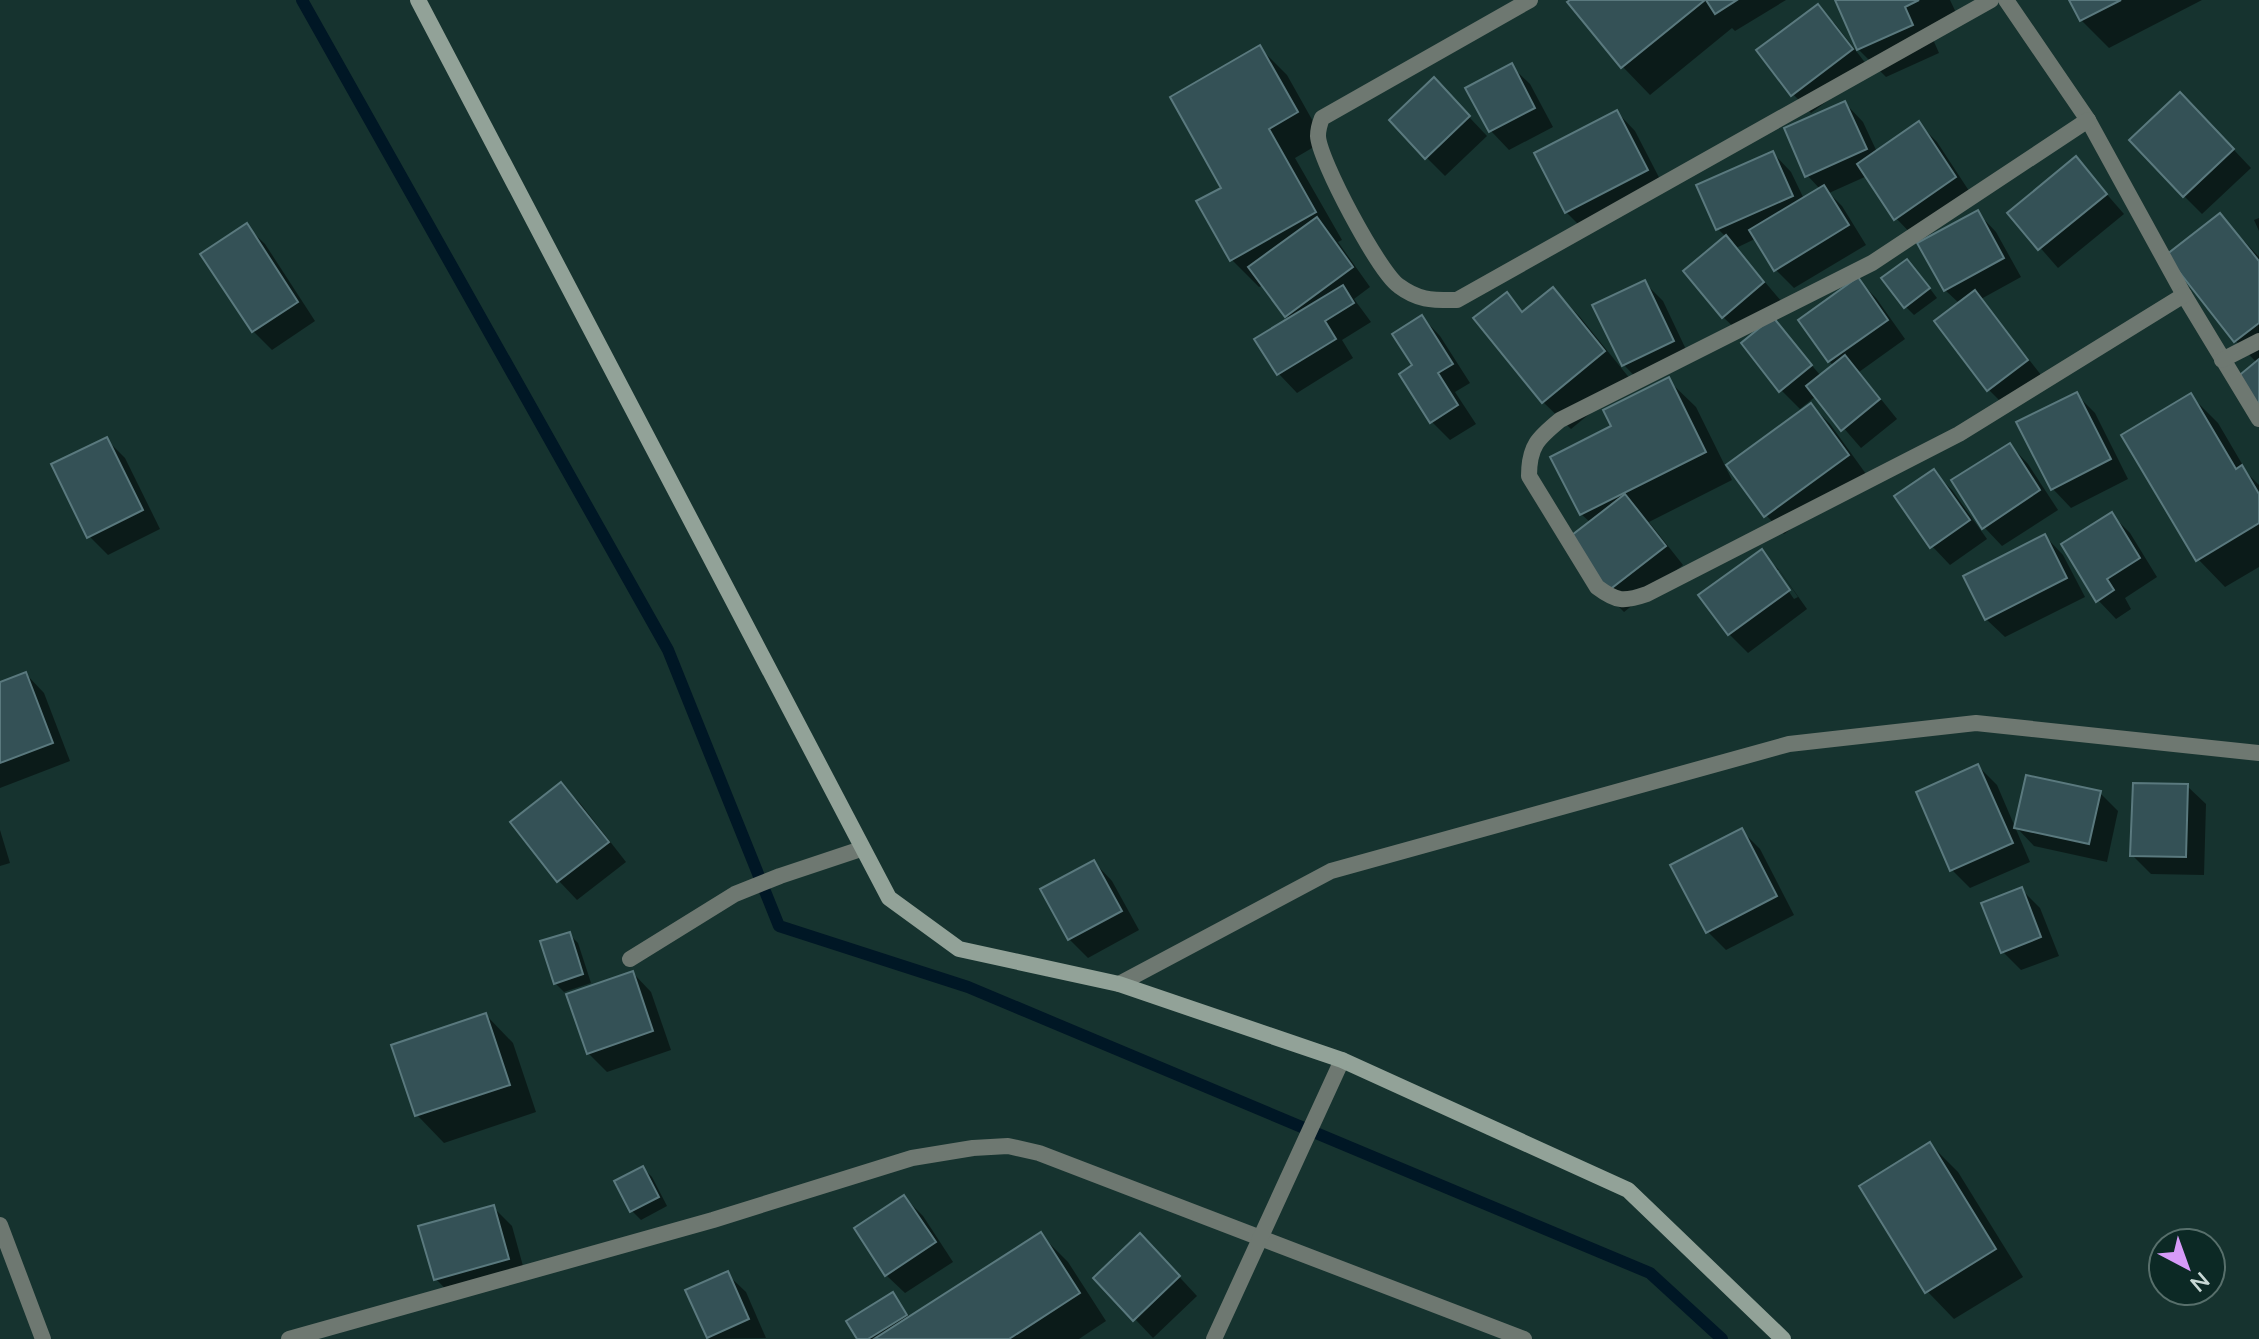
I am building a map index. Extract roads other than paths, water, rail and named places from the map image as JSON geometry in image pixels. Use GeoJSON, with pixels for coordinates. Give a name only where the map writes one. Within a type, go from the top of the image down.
{"type":"FeatureCollection","features":[{"type":"Feature","properties":{"kind":"street"},"geometry":{"type":"LineString","coordinates":[[418,0],[889,898],[959,949],[1119,984],[1342,1060],[1628,1190],[1783,1339]]}},
{"type":"Feature","properties":{"kind":"street"},"geometry":{"type":"LineString","coordinates":[[1530,0],[1322,118],[1318,135],[1322,153],[1366,242],[1396,285],[1420,299],[1457,300],[1991,0]]}},
{"type":"Feature","properties":{"kind":"street"},"geometry":{"type":"LineString","coordinates":[[2006,0],[2088,120],[2184,295],[2259,419]]}},
{"type":"Feature","properties":{"kind":"street"},"geometry":{"type":"LineString","coordinates":[[2088,120],[1872,263],[1560,420],[1539,437],[1529,458],[1529,476],[1597,587],[1610,597],[1626,601],[1647,594],[1959,434],[2184,295]]}},
{"type":"Feature","properties":{"kind":"street"},"geometry":{"type":"LineString","coordinates":[[2222,360],[2259,341]]}},
{"type":"Feature","properties":{"kind":"street"},"geometry":{"type":"LineString","coordinates":[[1119,984],[1331,871],[1789,744],[1976,723],[2259,753]]}},
{"type":"Feature","properties":{"kind":"street"},"geometry":{"type":"LineString","coordinates":[[630,959],[735,894],[861,849]]}},
{"type":"Feature","properties":{"kind":"street"},"geometry":{"type":"LineString","coordinates":[[1214,1339],[1342,1060]]}},
{"type":"Feature","properties":{"kind":"street"},"geometry":{"type":"LineString","coordinates":[[289,1339],[713,1220],[912,1158],[1008,1146],[1039,1153],[1524,1339]]}},
{"type":"Feature","properties":{"kind":"street"},"geometry":{"type":"LineString","coordinates":[[0,1225],[43,1339]]}},
{"type":"Feature","properties":{"kind":"waterway"},"geometry":{"type":"LineString","coordinates":[[302,0],[668,650],[779,926],[968,987],[1650,1273],[1722,1339]]}}]}
